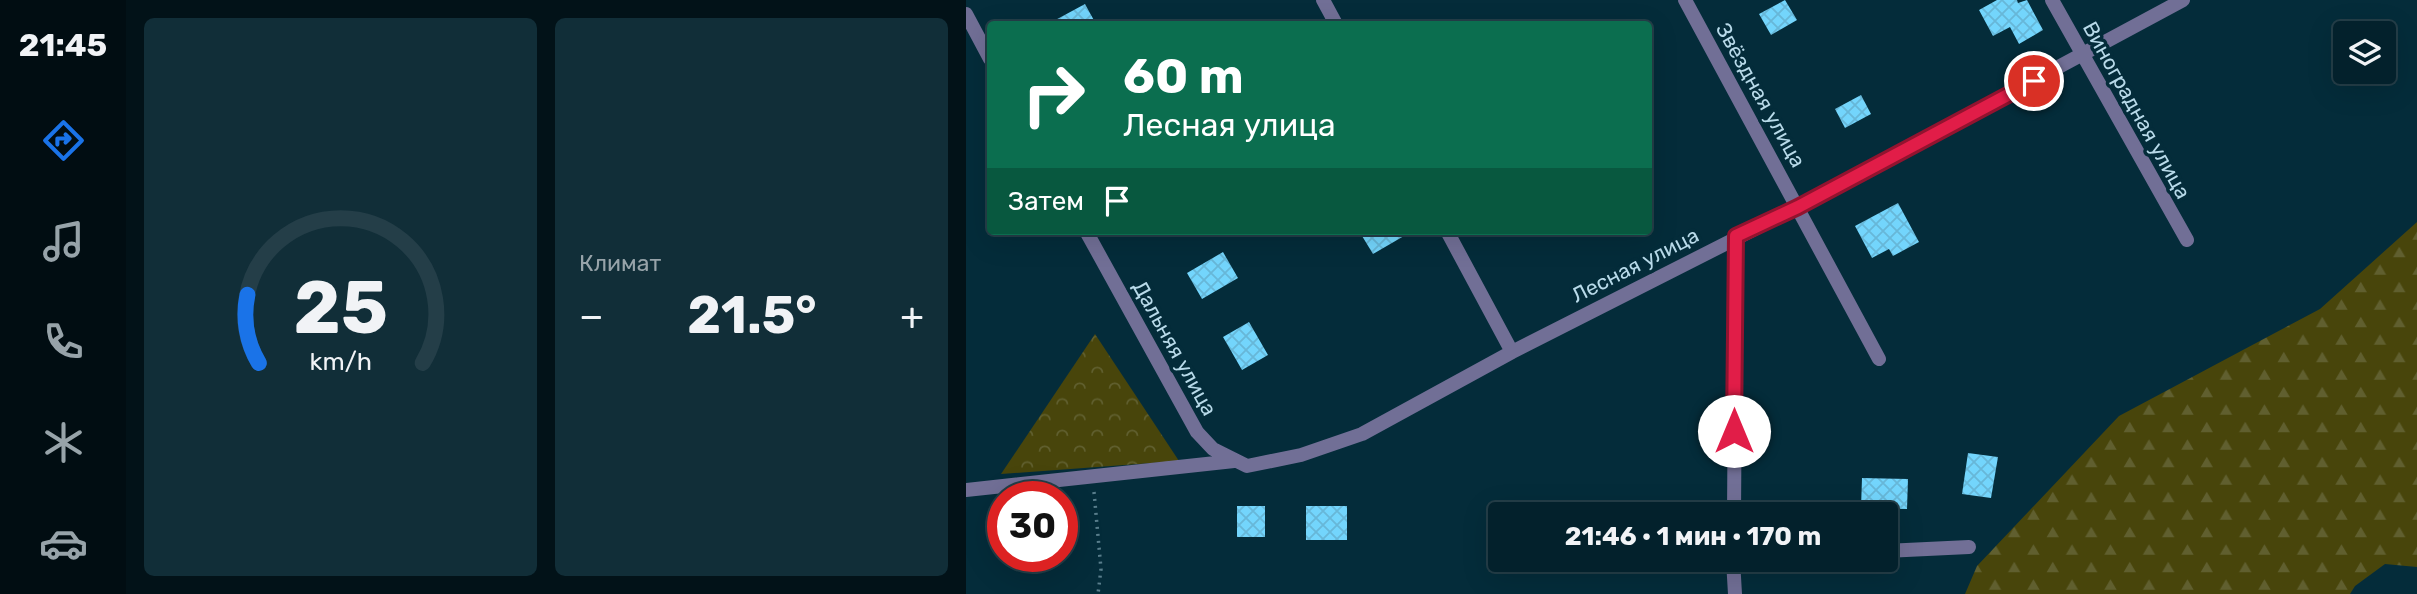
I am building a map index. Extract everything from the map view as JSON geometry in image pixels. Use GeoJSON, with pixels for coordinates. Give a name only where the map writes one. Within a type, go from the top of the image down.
{"type":"FeatureCollection","features":[{"type":"Feature","properties":{"kind":"street"},"geometry":{"type":"LineString","coordinates":[[1323,0],[1334,21]]}},
{"type":"Feature","properties":{"kind":"street","name":"Звёздная улица"},"geometry":{"type":"LineString","coordinates":[[1685,0],[1879,359]]}},
{"type":"Feature","properties":{"kind":"street","name":"Виноградная улица"},"geometry":{"type":"LineString","coordinates":[[2052,0],[2187,240]]}},
{"type":"Feature","properties":{"kind":"street","name":"Лесная улица"},"geometry":{"type":"LineString","coordinates":[[966,490],[1301,455],[1362,434],[1512,352],[1736,236],[1798,207],[2183,0]]}},
{"type":"Feature","properties":{"kind":"street"},"geometry":{"type":"LineString","coordinates":[[966,14],[987,53]]}},
{"type":"Feature","properties":{"kind":"street","name":"Дальняя улица"},"geometry":{"type":"LineString","coordinates":[[1088,235],[1197,432],[1213,449],[1241,463]]}},
{"type":"Feature","properties":{"kind":"street"},"geometry":{"type":"LineString","coordinates":[[1449,235],[1512,352]]}},
{"type":"Feature","properties":{"kind":"street"},"geometry":{"type":"LineString","coordinates":[[1734,502],[1736,236]]}},
{"type":"Feature","properties":{"kind":"street"},"geometry":{"type":"LineString","coordinates":[[1898,550],[1969,547]]}},
{"type":"Feature","properties":{"kind":"street"},"geometry":{"type":"LineString","coordinates":[[1734,572],[1735,594]]}},
{"type":"Feature","properties":{"kind":"path"},"geometry":{"type":"LineString","coordinates":[[1092,476],[1101,569],[1098,594]]}},
{"type":"Feature","properties":{"kind":"green space"},"geometry":{"type":"Polygon","coordinates":[[[2417,222],[2417,567],[2385,564],[2355,586],[2350,594],[1965,594],[1977,566],[2119,416],[2320,309],[2417,222]]]}},
{"type":"Feature","properties":{"kind":"green space"},"geometry":{"type":"Polygon","coordinates":[[[1095,334],[1179,461],[1001,474],[1095,334]]]}},
{"type":"Feature","properties":{"kind":"building"},"geometry":{"type":"Polygon","coordinates":[[[1785,0],[1797,20],[1771,35],[1759,14],[1785,0]]]}},
{"type":"Feature","properties":{"kind":"building"},"geometry":{"type":"Polygon","coordinates":[[[1997,0],[2017,0],[2018,3],[2027,0],[2043,30],[2019,44],[2010,27],[1993,36],[1979,10],[1997,0]]]}},
{"type":"Feature","properties":{"kind":"building"},"geometry":{"type":"Polygon","coordinates":[[[1085,4],[1094,21],[1054,21],[1085,4]]]}},
{"type":"Feature","properties":{"kind":"building"},"geometry":{"type":"Polygon","coordinates":[[[1861,95],[1871,114],[1845,128],[1835,109],[1861,95]]]}},
{"type":"Feature","properties":{"kind":"building"},"geometry":{"type":"Polygon","coordinates":[[[1898,203],[1919,242],[1893,256],[1889,249],[1872,258],[1855,226],[1898,203]]]}},
{"type":"Feature","properties":{"kind":"building"},"geometry":{"type":"Polygon","coordinates":[[[1361,235],[1403,235],[1404,236],[1373,254],[1361,235]]]}},
{"type":"Feature","properties":{"kind":"building"},"geometry":{"type":"Polygon","coordinates":[[[1223,252],[1238,278],[1202,299],[1187,273],[1223,252]]]}},
{"type":"Feature","properties":{"kind":"building"},"geometry":{"type":"Polygon","coordinates":[[[1249,322],[1268,355],[1242,370],[1223,337],[1249,322]]]}},
{"type":"Feature","properties":{"kind":"building"},"geometry":{"type":"Polygon","coordinates":[[[1968,453],[1998,457],[1991,498],[1962,494],[1968,453]]]}},
{"type":"Feature","properties":{"kind":"building"},"geometry":{"type":"Polygon","coordinates":[[[1862,478],[1908,479],[1907,509],[1898,509],[1898,502],[1861,502],[1862,478]]]}},
{"type":"Feature","properties":{"kind":"building"},"geometry":{"type":"Polygon","coordinates":[[[1237,506],[1265,506],[1265,537],[1237,537],[1237,506]]]}},
{"type":"Feature","properties":{"kind":"building"},"geometry":{"type":"Polygon","coordinates":[[[1306,506],[1347,506],[1347,540],[1306,540],[1306,506]]]}},
{"type":"Feature","properties":{"kind":"route"},"geometry":{"type":"LineString","coordinates":[[1734,431],[1736,236],[1798,207],[2034,81]]}}]}
